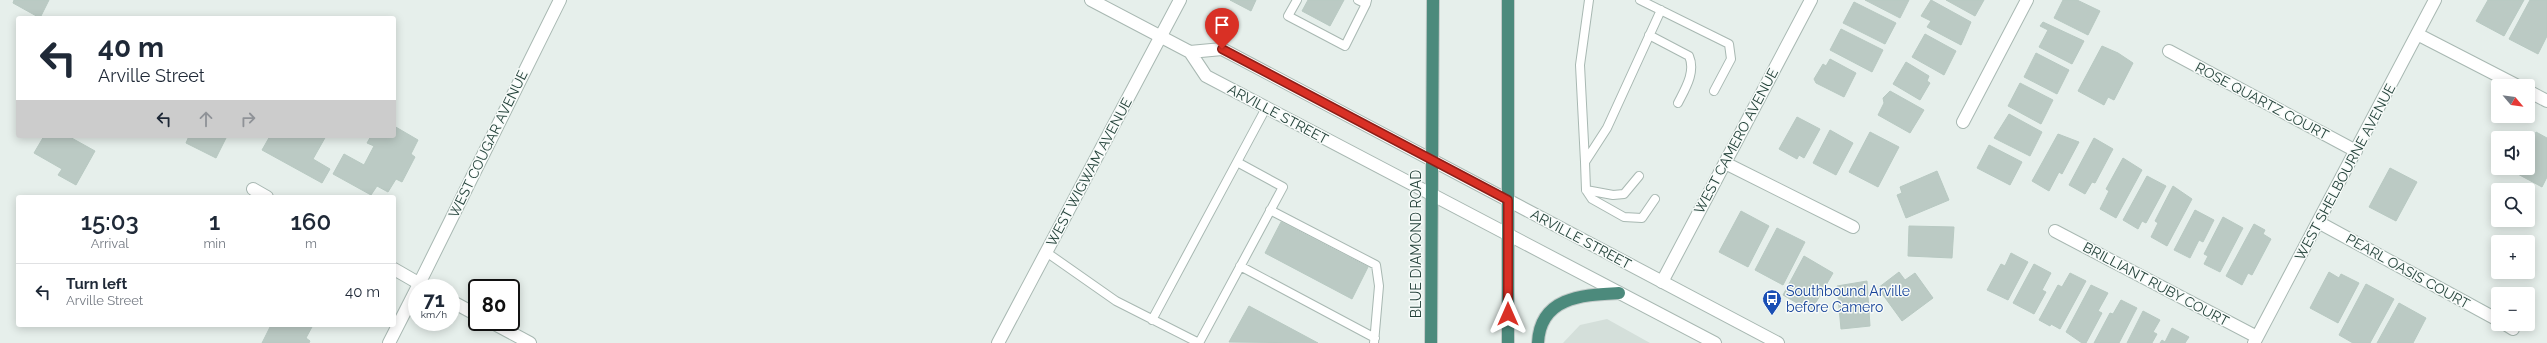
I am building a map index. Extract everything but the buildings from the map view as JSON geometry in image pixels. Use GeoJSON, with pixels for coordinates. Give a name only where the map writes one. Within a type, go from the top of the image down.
{"type":"FeatureCollection","features":[{"type":"Feature","properties":{"kind":"highway","name":"BLUE DIAMOND ROAD"},"geometry":{"type":"LineString","coordinates":[[1431,343],[1433,0]]}},
{"type":"Feature","properties":{"kind":"highway"},"geometry":{"type":"LineString","coordinates":[[1508,0],[1508,343]]}},
{"type":"Feature","properties":{"kind":"highway"},"geometry":{"type":"LineString","coordinates":[[1538,343],[1543,320],[1564,301],[1589,294],[1620,293]]}},
{"type":"Feature","properties":{"kind":"street","name":"WEST COUGAR AVENUE"},"geometry":{"type":"LineString","coordinates":[[424,279],[560,0]]}},
{"type":"Feature","properties":{"kind":"street","name":"ARVILLE STREET"},"geometry":{"type":"LineString","coordinates":[[1091,0],[1190,52],[1206,76],[1715,343]]}},
{"type":"Feature","properties":{"kind":"street","name":"WEST WIGWAM AVENUE"},"geometry":{"type":"LineString","coordinates":[[998,343],[1180,0]]}},
{"type":"Feature","properties":{"kind":"street","name":"WEST CAMERO AVENUE"},"geometry":{"type":"LineString","coordinates":[[1662,282],[1811,0]]}},
{"type":"Feature","properties":{"kind":"street"},"geometry":{"type":"LineString","coordinates":[[1963,122],[2027,0]]}},
{"type":"Feature","properties":{"kind":"street","name":"WEST SHELBOURNE AVENUE"},"geometry":{"type":"LineString","coordinates":[[2255,340],[2435,0]]}},
{"type":"Feature","properties":{"kind":"street"},"geometry":{"type":"LineString","coordinates":[[2417,34],[2504,79]]}},
{"type":"Feature","properties":{"kind":"street","name":"ARVILLE STREET"},"geometry":{"type":"LineString","coordinates":[[1190,52],[1222,49],[1778,343]]}},
{"type":"Feature","properties":{"kind":"street","name":"ROSE QUARTZ COURT"},"geometry":{"type":"LineString","coordinates":[[2169,51],[2356,151]]}},
{"type":"Feature","properties":{"kind":"street"},"geometry":{"type":"LineString","coordinates":[[2535,95],[2547,101]]}},
{"type":"Feature","properties":{"kind":"street"},"geometry":{"type":"LineString","coordinates":[[1725,163],[1853,227]]}},
{"type":"Feature","properties":{"kind":"street"},"geometry":{"type":"LineString","coordinates":[[253,189],[264,195]]}},
{"type":"Feature","properties":{"kind":"street","name":"PEARL OASIS COURT"},"geometry":{"type":"LineString","coordinates":[[2318,222],[2491,316]]}},
{"type":"Feature","properties":{"kind":"street","name":"BRILLIANT RUBY COURT"},"geometry":{"type":"LineString","coordinates":[[2055,231],[2255,340]]}},
{"type":"Feature","properties":{"kind":"street"},"geometry":{"type":"LineString","coordinates":[[396,270],[408,279]]}},
{"type":"Feature","properties":{"kind":"street","name":"WEST COUGAR AVENUE"},"geometry":{"type":"LineString","coordinates":[[389,343],[408,309]]}},
{"type":"Feature","properties":{"kind":"street"},"geometry":{"type":"LineString","coordinates":[[508,331],[530,343]]}},
{"type":"Feature","properties":{"kind":"lane"},"geometry":{"type":"LineString","coordinates":[[1297,0],[1288,16],[1344,46],[1367,2],[1358,0]]}},
{"type":"Feature","properties":{"kind":"lane"},"geometry":{"type":"LineString","coordinates":[[1588,0],[1580,65],[1586,190],[1592,199],[1624,217],[1642,218],[1655,199]]}},
{"type":"Feature","properties":{"kind":"lane"},"geometry":{"type":"LineString","coordinates":[[1640,0],[1729,44],[1731,59],[1714,91]]}},
{"type":"Feature","properties":{"kind":"lane"},"geometry":{"type":"LineString","coordinates":[[1585,162],[1607,128],[1661,10]]}},
{"type":"Feature","properties":{"kind":"lane"},"geometry":{"type":"LineString","coordinates":[[1649,35],[1689,56],[1692,62],[1691,73],[1678,103]]}},
{"type":"Feature","properties":{"kind":"lane"},"geometry":{"type":"LineString","coordinates":[[1152,320],[1266,108]]}},
{"type":"Feature","properties":{"kind":"lane"},"geometry":{"type":"LineString","coordinates":[[1046,252],[1116,302],[1199,343],[1283,187],[1237,162]]}},
{"type":"Feature","properties":{"kind":"lane"},"geometry":{"type":"LineString","coordinates":[[1586,190],[1612,195],[1624,194],[1639,176]]}},
{"type":"Feature","properties":{"kind":"lane"},"geometry":{"type":"LineString","coordinates":[[1240,266],[1375,341],[1379,286],[1376,265],[1270,210]]}},
{"type":"Feature","properties":{"kind":"shaded area"},"geometry":{"type":"Polygon","coordinates":[[[1607,319],[1650,343],[1563,343],[1580,325],[1607,319]]]}},
{"type":"Feature","properties":{"kind":"place","name":"Southbound Arville before Camero"},"geometry":{"type":"Point","coordinates":[1772,316]}},
{"type":"Feature","properties":{"kind":"route"},"geometry":{"type":"LineString","coordinates":[[1222,49],[1508,200],[1508,314]]}}]}
